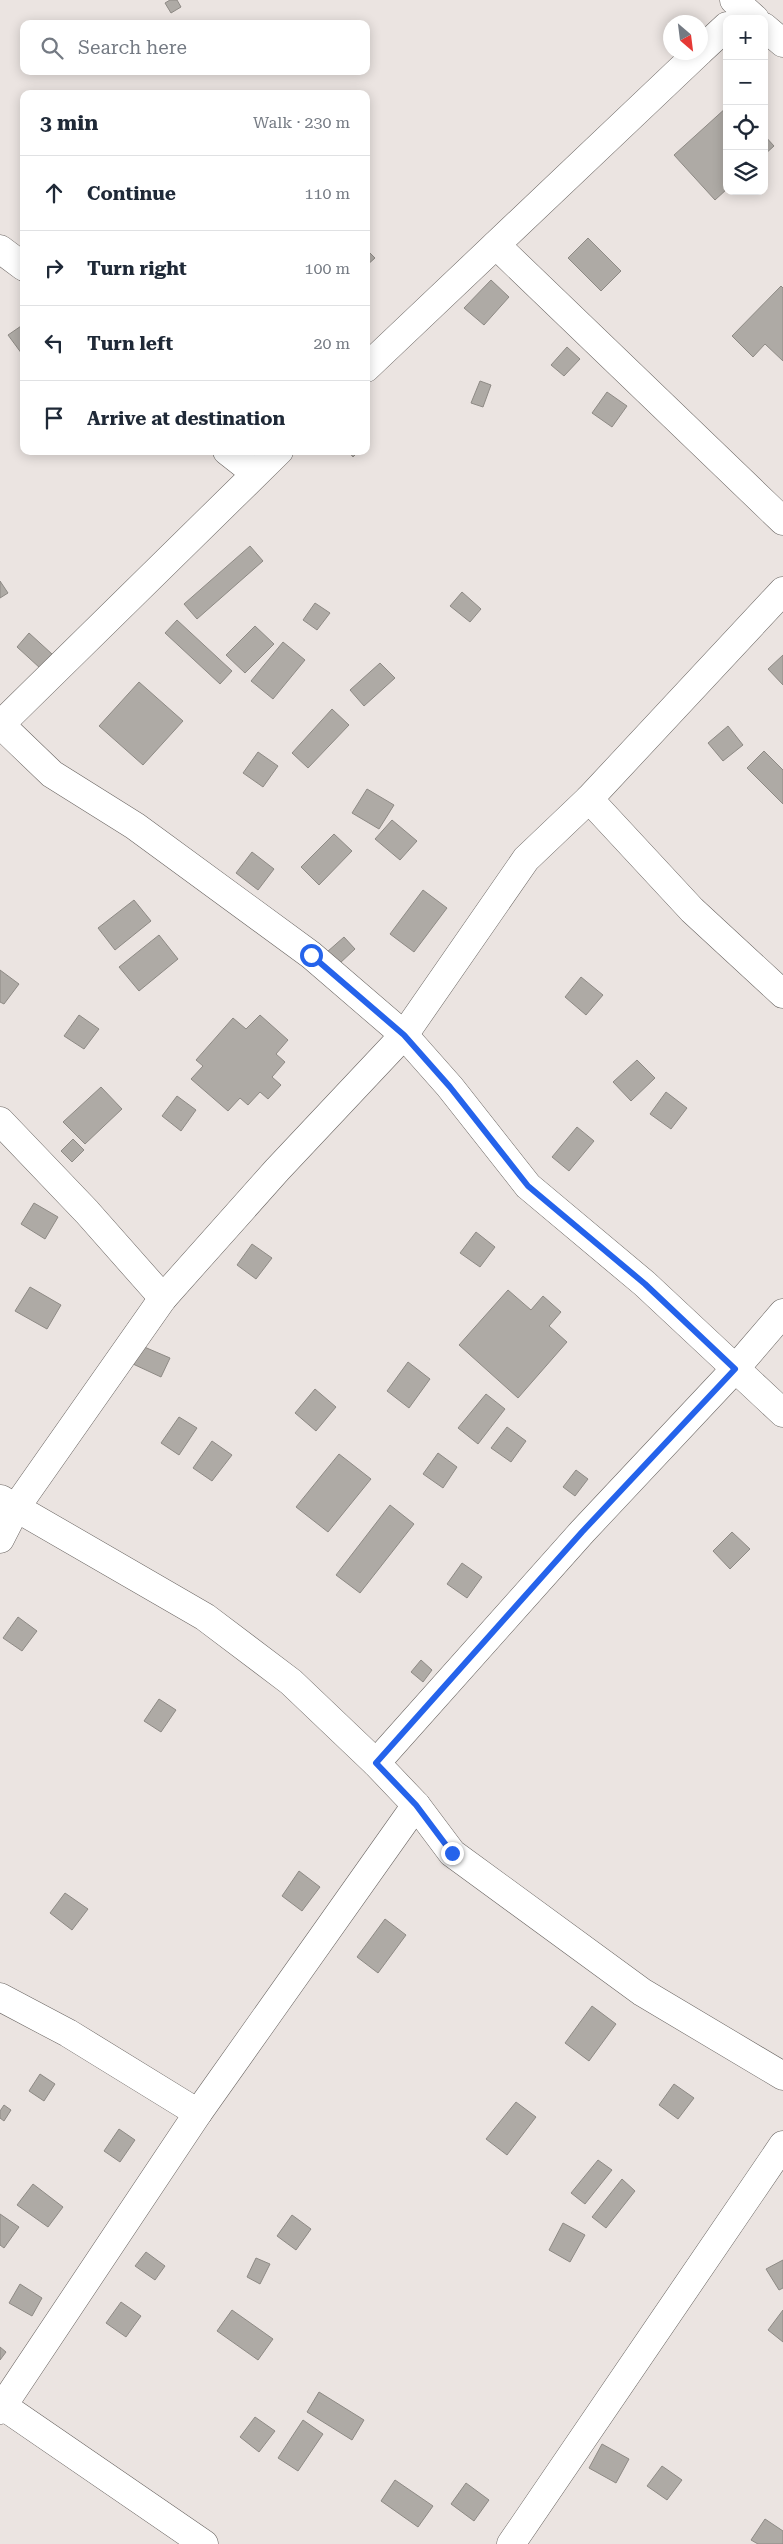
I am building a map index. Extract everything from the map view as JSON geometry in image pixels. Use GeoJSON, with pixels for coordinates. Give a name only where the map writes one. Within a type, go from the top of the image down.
{"type":"FeatureCollection","features":[{"type":"Feature","properties":{"kind":"street"},"geometry":{"type":"LineString","coordinates":[[708,44],[741,12]]}},
{"type":"Feature","properties":{"kind":"street"},"geometry":{"type":"LineString","coordinates":[[768,30],[783,43]]}},
{"type":"Feature","properties":{"kind":"street"},"geometry":{"type":"LineString","coordinates":[[370,364],[692,60]]}},
{"type":"Feature","properties":{"kind":"street"},"geometry":{"type":"LineString","coordinates":[[496,245],[783,521]]}},
{"type":"Feature","properties":{"kind":"street"},"geometry":{"type":"LineString","coordinates":[[0,249],[20,264]]}},
{"type":"Feature","properties":{"kind":"street"},"geometry":{"type":"LineString","coordinates":[[232,455],[255,473]]}},
{"type":"Feature","properties":{"kind":"street"},"geometry":{"type":"LineString","coordinates":[[274,455],[0,725],[52,774],[135,826],[311,955],[404,1035],[450,1087],[528,1186],[645,1284],[783,1413]]}},
{"type":"Feature","properties":{"kind":"street"},"geometry":{"type":"LineString","coordinates":[[0,1539],[9,1502],[163,1298],[277,1170],[404,1035],[526,859],[589,799],[783,591]]}},
{"type":"Feature","properties":{"kind":"street"},"geometry":{"type":"LineString","coordinates":[[589,799],[692,910],[783,994]]}},
{"type":"Feature","properties":{"kind":"street"},"geometry":{"type":"LineString","coordinates":[[0,1121],[87,1212],[163,1298]]}},
{"type":"Feature","properties":{"kind":"street"},"geometry":{"type":"LineString","coordinates":[[376,1763],[582,1532],[735,1369],[783,1313]]}},
{"type":"Feature","properties":{"kind":"street"},"geometry":{"type":"LineString","coordinates":[[9,1502],[205,1617],[291,1682],[376,1763],[416,1805],[452,1853],[642,1992],[783,2076]]}},
{"type":"Feature","properties":{"kind":"street"},"geometry":{"type":"LineString","coordinates":[[204,2544],[1,2408],[198,2113],[416,1805]]}},
{"type":"Feature","properties":{"kind":"street"},"geometry":{"type":"LineString","coordinates":[[0,1997],[68,2033],[198,2113]]}},
{"type":"Feature","properties":{"kind":"street"},"geometry":{"type":"LineString","coordinates":[[511,2544],[783,2145]]}},
{"type":"Feature","properties":{"kind":"building"},"geometry":{"type":"Polygon","coordinates":[[[170,0],[177,0],[181,7],[171,13],[165,3],[170,0]]]}},
{"type":"Feature","properties":{"kind":"building"},"geometry":{"type":"Polygon","coordinates":[[[723,111],[723,193],[715,200],[674,155],[723,111]]]}},
{"type":"Feature","properties":{"kind":"building"},"geometry":{"type":"Polygon","coordinates":[[[768,139],[774,146],[768,151],[768,139]]]}},
{"type":"Feature","properties":{"kind":"building"},"geometry":{"type":"Polygon","coordinates":[[[588,238],[621,271],[601,291],[568,258],[588,238]]]}},
{"type":"Feature","properties":{"kind":"building"},"geometry":{"type":"Polygon","coordinates":[[[370,253],[375,258],[370,262],[370,253]]]}},
{"type":"Feature","properties":{"kind":"building"},"geometry":{"type":"Polygon","coordinates":[[[491,280],[509,297],[484,325],[464,308],[491,280]]]}},
{"type":"Feature","properties":{"kind":"building"},"geometry":{"type":"Polygon","coordinates":[[[781,286],[783,288],[783,361],[765,344],[753,357],[732,336],[781,286]]]}},
{"type":"Feature","properties":{"kind":"building"},"geometry":{"type":"Polygon","coordinates":[[[20,327],[20,351],[8,335],[20,327]]]}},
{"type":"Feature","properties":{"kind":"building"},"geometry":{"type":"Polygon","coordinates":[[[567,347],[580,359],[564,376],[551,365],[567,347]]]}},
{"type":"Feature","properties":{"kind":"building"},"geometry":{"type":"Polygon","coordinates":[[[480,381],[491,385],[483,407],[471,403],[480,381]]]}},
{"type":"Feature","properties":{"kind":"building"},"geometry":{"type":"Polygon","coordinates":[[[607,392],[627,406],[612,427],[592,413],[607,392]]]}},
{"type":"Feature","properties":{"kind":"building"},"geometry":{"type":"Polygon","coordinates":[[[250,546],[263,561],[197,619],[184,604],[250,546]]]}},
{"type":"Feature","properties":{"kind":"building"},"geometry":{"type":"Polygon","coordinates":[[[0,581],[8,593],[0,598],[0,581]]]}},
{"type":"Feature","properties":{"kind":"building"},"geometry":{"type":"Polygon","coordinates":[[[462,592],[481,609],[470,622],[450,606],[462,592]]]}},
{"type":"Feature","properties":{"kind":"building"},"geometry":{"type":"Polygon","coordinates":[[[315,603],[330,613],[317,630],[303,620],[315,603]]]}},
{"type":"Feature","properties":{"kind":"building"},"geometry":{"type":"Polygon","coordinates":[[[177,620],[232,671],[220,684],[165,633],[177,620]]]}},
{"type":"Feature","properties":{"kind":"building"},"geometry":{"type":"Polygon","coordinates":[[[255,626],[274,644],[245,673],[226,655],[255,626]]]}},
{"type":"Feature","properties":{"kind":"building"},"geometry":{"type":"Polygon","coordinates":[[[29,633],[52,654],[40,668],[17,647],[29,633]]]}},
{"type":"Feature","properties":{"kind":"building"},"geometry":{"type":"Polygon","coordinates":[[[283,642],[305,660],[273,699],[251,681],[283,642]]]}},
{"type":"Feature","properties":{"kind":"building"},"geometry":{"type":"Polygon","coordinates":[[[783,655],[783,685],[768,669],[783,655]]]}},
{"type":"Feature","properties":{"kind":"building"},"geometry":{"type":"Polygon","coordinates":[[[380,663],[395,678],[364,706],[350,690],[380,663]]]}},
{"type":"Feature","properties":{"kind":"building"},"geometry":{"type":"Polygon","coordinates":[[[139,682],[183,721],[143,765],[99,726],[139,682]]]}},
{"type":"Feature","properties":{"kind":"building"},"geometry":{"type":"Polygon","coordinates":[[[332,709],[349,725],[308,768],[292,753],[332,709]]]}},
{"type":"Feature","properties":{"kind":"building"},"geometry":{"type":"Polygon","coordinates":[[[728,726],[743,745],[723,761],[708,743],[728,726]]]}},
{"type":"Feature","properties":{"kind":"building"},"geometry":{"type":"Polygon","coordinates":[[[764,751],[783,770],[783,804],[747,768],[764,751]]]}},
{"type":"Feature","properties":{"kind":"building"},"geometry":{"type":"Polygon","coordinates":[[[258,752],[278,766],[263,787],[243,773],[258,752]]]}},
{"type":"Feature","properties":{"kind":"building"},"geometry":{"type":"Polygon","coordinates":[[[367,789],[394,805],[379,829],[352,813],[367,789]]]}},
{"type":"Feature","properties":{"kind":"building"},"geometry":{"type":"Polygon","coordinates":[[[392,820],[417,841],[400,860],[375,839],[392,820]]]}},
{"type":"Feature","properties":{"kind":"building"},"geometry":{"type":"Polygon","coordinates":[[[334,834],[352,851],[319,885],[301,867],[334,834]]]}},
{"type":"Feature","properties":{"kind":"building"},"geometry":{"type":"Polygon","coordinates":[[[252,852],[274,869],[258,890],[236,873],[252,852]]]}},
{"type":"Feature","properties":{"kind":"building"},"geometry":{"type":"Polygon","coordinates":[[[423,890],[447,908],[414,952],[390,934],[423,890]]]}},
{"type":"Feature","properties":{"kind":"building"},"geometry":{"type":"Polygon","coordinates":[[[134,900],[151,921],[115,950],[98,928],[134,900]]]}},
{"type":"Feature","properties":{"kind":"building"},"geometry":{"type":"Polygon","coordinates":[[[159,935],[178,959],[139,991],[119,967],[159,935]]]}},
{"type":"Feature","properties":{"kind":"building"},"geometry":{"type":"Polygon","coordinates":[[[344,937],[355,949],[339,964],[327,952],[344,937]]]}},
{"type":"Feature","properties":{"kind":"building"},"geometry":{"type":"Polygon","coordinates":[[[0,970],[19,984],[4,1004],[0,1002],[0,970]]]}},
{"type":"Feature","properties":{"kind":"building"},"geometry":{"type":"Polygon","coordinates":[[[581,977],[603,995],[586,1015],[565,997],[581,977]]]}},
{"type":"Feature","properties":{"kind":"building"},"geometry":{"type":"Polygon","coordinates":[[[79,1015],[99,1029],[84,1049],[64,1036],[79,1015]]]}},
{"type":"Feature","properties":{"kind":"building"},"geometry":{"type":"Polygon","coordinates":[[[260,1015],[288,1040],[276,1054],[285,1062],[272,1077],[281,1085],[268,1099],[260,1092],[248,1105],[240,1098],[228,1111],[191,1079],[203,1066],[196,1060],[233,1018],[246,1029],[260,1015]]]}},
{"type":"Feature","properties":{"kind":"building"},"geometry":{"type":"Polygon","coordinates":[[[637,1060],[655,1078],[631,1101],[613,1082],[637,1060]]]}},
{"type":"Feature","properties":{"kind":"building"},"geometry":{"type":"Polygon","coordinates":[[[101,1087],[122,1109],[85,1144],[63,1122],[101,1087]]]}},
{"type":"Feature","properties":{"kind":"building"},"geometry":{"type":"Polygon","coordinates":[[[666,1092],[687,1108],[671,1129],[650,1114],[666,1092]]]}},
{"type":"Feature","properties":{"kind":"building"},"geometry":{"type":"Polygon","coordinates":[[[177,1096],[196,1110],[181,1131],[162,1116],[177,1096]]]}},
{"type":"Feature","properties":{"kind":"building"},"geometry":{"type":"Polygon","coordinates":[[[577,1127],[594,1141],[569,1171],[552,1157],[577,1127]]]}},
{"type":"Feature","properties":{"kind":"building"},"geometry":{"type":"Polygon","coordinates":[[[73,1139],[84,1150],[72,1162],[61,1151],[73,1139]]]}},
{"type":"Feature","properties":{"kind":"building"},"geometry":{"type":"Polygon","coordinates":[[[34,1203],[58,1217],[45,1239],[21,1224],[34,1203]]]}},
{"type":"Feature","properties":{"kind":"building"},"geometry":{"type":"Polygon","coordinates":[[[476,1232],[495,1247],[480,1267],[460,1253],[476,1232]]]}},
{"type":"Feature","properties":{"kind":"building"},"geometry":{"type":"Polygon","coordinates":[[[252,1244],[272,1258],[256,1279],[237,1265],[252,1244]]]}},
{"type":"Feature","properties":{"kind":"building"},"geometry":{"type":"Polygon","coordinates":[[[30,1287],[61,1305],[47,1329],[15,1311],[30,1287]]]}},
{"type":"Feature","properties":{"kind":"building"},"geometry":{"type":"Polygon","coordinates":[[[508,1290],[531,1310],[543,1296],[561,1312],[549,1326],[567,1342],[518,1398],[459,1345],[508,1290]]]}},
{"type":"Feature","properties":{"kind":"building"},"geometry":{"type":"Polygon","coordinates":[[[142,1346],[170,1358],[161,1377],[133,1364],[142,1346]]]}},
{"type":"Feature","properties":{"kind":"building"},"geometry":{"type":"Polygon","coordinates":[[[408,1362],[430,1379],[409,1408],[387,1391],[408,1362]]]}},
{"type":"Feature","properties":{"kind":"building"},"geometry":{"type":"Polygon","coordinates":[[[315,1389],[336,1407],[316,1431],[295,1413],[315,1389]]]}},
{"type":"Feature","properties":{"kind":"building"},"geometry":{"type":"Polygon","coordinates":[[[486,1394],[505,1409],[478,1444],[458,1428],[486,1394]]]}},
{"type":"Feature","properties":{"kind":"building"},"geometry":{"type":"Polygon","coordinates":[[[179,1417],[197,1428],[179,1455],[161,1443],[179,1417]]]}},
{"type":"Feature","properties":{"kind":"building"},"geometry":{"type":"Polygon","coordinates":[[[507,1427],[526,1441],[511,1462],[491,1448],[507,1427]]]}},
{"type":"Feature","properties":{"kind":"building"},"geometry":{"type":"Polygon","coordinates":[[[212,1441],[232,1455],[212,1481],[193,1468],[212,1441]]]}},
{"type":"Feature","properties":{"kind":"building"},"geometry":{"type":"Polygon","coordinates":[[[438,1453],[457,1467],[443,1488],[423,1474],[438,1453]]]}},
{"type":"Feature","properties":{"kind":"building"},"geometry":{"type":"Polygon","coordinates":[[[339,1454],[371,1479],[328,1532],[296,1507],[339,1454]]]}},
{"type":"Feature","properties":{"kind":"building"},"geometry":{"type":"Polygon","coordinates":[[[576,1470],[588,1479],[575,1496],[563,1487],[576,1470]]]}},
{"type":"Feature","properties":{"kind":"building"},"geometry":{"type":"Polygon","coordinates":[[[390,1505],[414,1524],[360,1593],[336,1575],[390,1505]]]}},
{"type":"Feature","properties":{"kind":"building"},"geometry":{"type":"Polygon","coordinates":[[[732,1532],[750,1549],[730,1569],[713,1551],[732,1532]]]}},
{"type":"Feature","properties":{"kind":"building"},"geometry":{"type":"Polygon","coordinates":[[[462,1563],[482,1577],[467,1598],[447,1584],[462,1563]]]}},
{"type":"Feature","properties":{"kind":"building"},"geometry":{"type":"Polygon","coordinates":[[[18,1617],[37,1631],[22,1651],[3,1638],[18,1617]]]}},
{"type":"Feature","properties":{"kind":"building"},"geometry":{"type":"Polygon","coordinates":[[[421,1660],[432,1670],[423,1682],[411,1672],[421,1660]]]}},
{"type":"Feature","properties":{"kind":"building"},"geometry":{"type":"Polygon","coordinates":[[[159,1699],[176,1710],[161,1732],[144,1721],[159,1699]]]}},
{"type":"Feature","properties":{"kind":"building"},"geometry":{"type":"Polygon","coordinates":[[[299,1871],[320,1887],[302,1911],[282,1896],[299,1871]]]}},
{"type":"Feature","properties":{"kind":"building"},"geometry":{"type":"Polygon","coordinates":[[[65,1893],[88,1909],[72,1930],[50,1913],[65,1893]]]}},
{"type":"Feature","properties":{"kind":"building"},"geometry":{"type":"Polygon","coordinates":[[[385,1919],[406,1935],[378,1973],[357,1957],[385,1919]]]}},
{"type":"Feature","properties":{"kind":"building"},"geometry":{"type":"Polygon","coordinates":[[[592,2006],[616,2024],[589,2061],[565,2043],[592,2006]]]}},
{"type":"Feature","properties":{"kind":"building"},"geometry":{"type":"Polygon","coordinates":[[[40,2074],[55,2084],[44,2101],[29,2091],[40,2074]]]}},
{"type":"Feature","properties":{"kind":"building"},"geometry":{"type":"Polygon","coordinates":[[[674,2084],[694,2098],[678,2119],[659,2105],[674,2084]]]}},
{"type":"Feature","properties":{"kind":"building"},"geometry":{"type":"Polygon","coordinates":[[[516,2102],[536,2117],[507,2155],[486,2139],[516,2102]]]}},
{"type":"Feature","properties":{"kind":"building"},"geometry":{"type":"Polygon","coordinates":[[[4,2105],[11,2110],[4,2121],[0,2118],[0,2111],[4,2105]]]}},
{"type":"Feature","properties":{"kind":"building"},"geometry":{"type":"Polygon","coordinates":[[[119,2129],[135,2140],[120,2162],[104,2151],[119,2129]]]}},
{"type":"Feature","properties":{"kind":"building"},"geometry":{"type":"Polygon","coordinates":[[[598,2160],[612,2170],[585,2204],[571,2193],[598,2160]]]}},
{"type":"Feature","properties":{"kind":"building"},"geometry":{"type":"Polygon","coordinates":[[[622,2179],[635,2191],[606,2228],[592,2217],[622,2179]]]}},
{"type":"Feature","properties":{"kind":"building"},"geometry":{"type":"Polygon","coordinates":[[[33,2184],[63,2207],[48,2227],[17,2205],[33,2184]]]}},
{"type":"Feature","properties":{"kind":"building"},"geometry":{"type":"Polygon","coordinates":[[[0,2214],[19,2227],[4,2248],[0,2245],[0,2214]]]}},
{"type":"Feature","properties":{"kind":"building"},"geometry":{"type":"Polygon","coordinates":[[[292,2215],[311,2229],[296,2250],[277,2236],[292,2215]]]}},
{"type":"Feature","properties":{"kind":"building"},"geometry":{"type":"Polygon","coordinates":[[[563,2223],[585,2235],[570,2262],[549,2250],[563,2223]]]}},
{"type":"Feature","properties":{"kind":"building"},"geometry":{"type":"Polygon","coordinates":[[[146,2252],[165,2266],[155,2280],[135,2266],[146,2252]]]}},
{"type":"Feature","properties":{"kind":"building"},"geometry":{"type":"Polygon","coordinates":[[[256,2258],[270,2264],[260,2284],[247,2277],[256,2258]]]}},
{"type":"Feature","properties":{"kind":"building"},"geometry":{"type":"Polygon","coordinates":[[[783,2260],[783,2288],[779,2290],[766,2269],[783,2260]]]}},
{"type":"Feature","properties":{"kind":"building"},"geometry":{"type":"Polygon","coordinates":[[[20,2284],[42,2298],[32,2316],[9,2303],[20,2284]]]}},
{"type":"Feature","properties":{"kind":"building"},"geometry":{"type":"Polygon","coordinates":[[[121,2302],[141,2316],[126,2337],[106,2323],[121,2302]]]}},
{"type":"Feature","properties":{"kind":"building"},"geometry":{"type":"Polygon","coordinates":[[[232,2310],[273,2339],[258,2360],[217,2331],[232,2310]]]}},
{"type":"Feature","properties":{"kind":"building"},"geometry":{"type":"Polygon","coordinates":[[[783,2310],[783,2342],[768,2330],[783,2310]]]}},
{"type":"Feature","properties":{"kind":"building"},"geometry":{"type":"Polygon","coordinates":[[[0,2347],[6,2352],[0,2360],[0,2347]]]}},
{"type":"Feature","properties":{"kind":"building"},"geometry":{"type":"Polygon","coordinates":[[[319,2392],[364,2420],[352,2440],[307,2412],[319,2392]]]}},
{"type":"Feature","properties":{"kind":"building"},"geometry":{"type":"Polygon","coordinates":[[[255,2417],[275,2431],[259,2452],[240,2437],[255,2417]]]}},
{"type":"Feature","properties":{"kind":"building"},"geometry":{"type":"Polygon","coordinates":[[[303,2420],[323,2434],[298,2471],[278,2458],[303,2420]]]}},
{"type":"Feature","properties":{"kind":"building"},"geometry":{"type":"Polygon","coordinates":[[[602,2444],[629,2459],[616,2483],[589,2468],[602,2444]]]}},
{"type":"Feature","properties":{"kind":"building"},"geometry":{"type":"Polygon","coordinates":[[[662,2466],[682,2480],[667,2500],[647,2486],[662,2466]]]}},
{"type":"Feature","properties":{"kind":"building"},"geometry":{"type":"Polygon","coordinates":[[[395,2480],[433,2506],[418,2527],[381,2501],[395,2480]]]}},
{"type":"Feature","properties":{"kind":"building"},"geometry":{"type":"Polygon","coordinates":[[[466,2483],[489,2500],[474,2521],[451,2504],[466,2483]]]}},
{"type":"Feature","properties":{"kind":"building"},"geometry":{"type":"Polygon","coordinates":[[[765,2519],[783,2531],[783,2544],[758,2544],[751,2540],[765,2519]]]}},
{"type":"Feature","properties":{"kind":"route"},"geometry":{"type":"LineString","coordinates":[[311,955],[404,1035],[450,1087],[528,1186],[645,1284],[735,1369],[582,1532],[376,1763],[416,1805],[452,1853]]}}]}
